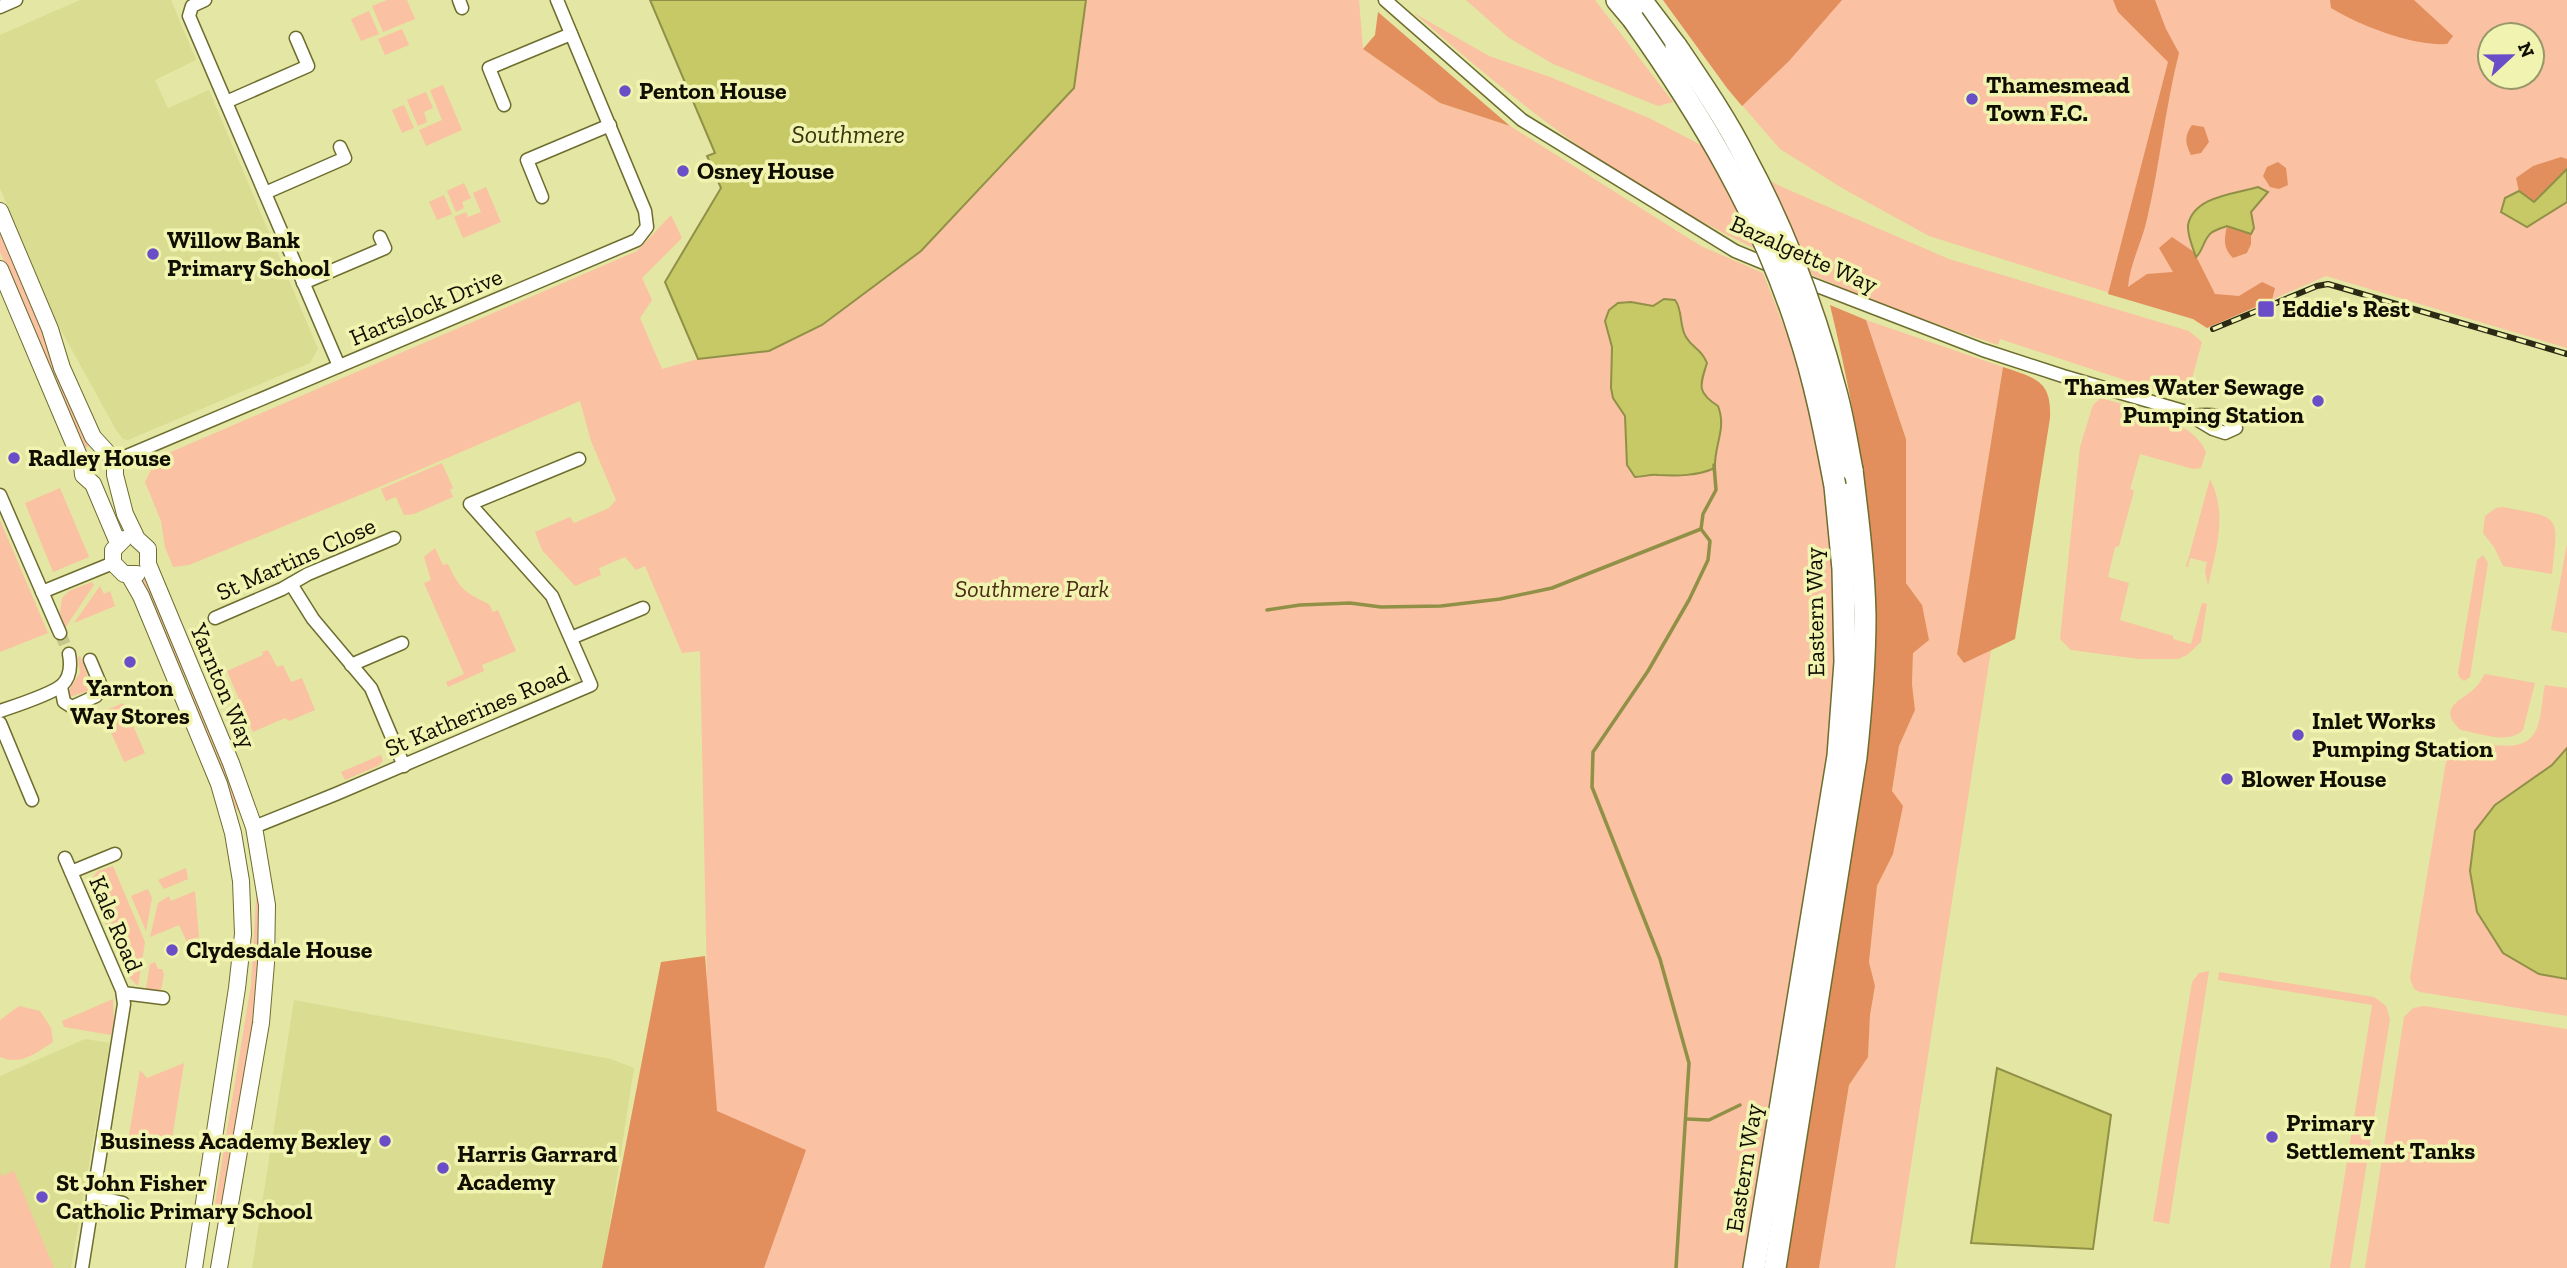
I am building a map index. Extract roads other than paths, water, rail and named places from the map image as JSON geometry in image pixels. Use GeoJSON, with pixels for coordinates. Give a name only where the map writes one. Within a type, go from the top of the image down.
{"type":"FeatureCollection","features":[{"type":"Feature","properties":{"kind":"main road","name":"Eastern Way"},"geometry":{"type":"LineString","coordinates":[[1618,0],[1637,9],[1676,46],[1718,109],[1746,159],[1772,212],[1817,326],[1837,394],[1852,470],[1862,556],[1864,673],[1857,745],[1775,1268]]}},
{"type":"Feature","properties":{"kind":"main road","name":"Eastern Way"},"geometry":{"type":"LineString","coordinates":[[1637,9],[1728,168],[1780,281],[1798,330],[1818,400],[1835,486],[1843,569],[1845,662],[1838,756],[1755,1268]]}},
{"type":"Feature","properties":{"kind":"street"},"geometry":{"type":"LineString","coordinates":[[0,7],[16,0]]}},
{"type":"Feature","properties":{"kind":"street"},"geometry":{"type":"LineString","coordinates":[[205,0],[192,6],[189,16],[339,366]]}},
{"type":"Feature","properties":{"kind":"street","name":"Hartslock Drive"},"geometry":{"type":"LineString","coordinates":[[111,462],[637,240],[648,227],[645,211],[557,0]]}},
{"type":"Feature","properties":{"kind":"street","name":"Bazalgette Way"},"geometry":{"type":"LineString","coordinates":[[1385,0],[1522,120],[1735,251],[1825,290],[1983,349],[2188,413]]}},
{"type":"Feature","properties":{"kind":"street"},"geometry":{"type":"LineString","coordinates":[[504,105],[489,68],[571,34]]}},
{"type":"Feature","properties":{"kind":"street"},"geometry":{"type":"LineString","coordinates":[[226,102],[308,65],[296,38]]}},
{"type":"Feature","properties":{"kind":"street"},"geometry":{"type":"LineString","coordinates":[[542,197],[527,160],[610,125]]}},
{"type":"Feature","properties":{"kind":"street"},"geometry":{"type":"LineString","coordinates":[[265,193],[345,158],[340,147]]}},
{"type":"Feature","properties":{"kind":"street","name":"Yarnton Way"},"geometry":{"type":"LineString","coordinates":[[0,211],[50,329],[62,368],[93,437],[111,462],[125,514],[137,539],[148,549],[148,564],[231,763],[254,827],[267,905],[264,993],[219,1268]]}},
{"type":"Feature","properties":{"kind":"street"},"geometry":{"type":"LineString","coordinates":[[303,283],[385,248],[380,237]]}},
{"type":"Feature","properties":{"kind":"street"},"geometry":{"type":"LineString","coordinates":[[0,269],[82,463],[83,475],[93,484],[118,543]]}},
{"type":"Feature","properties":{"kind":"street"},"geometry":{"type":"LineString","coordinates":[[82,463],[89,453],[96,450],[111,462],[103,484],[93,484]]}},
{"type":"Feature","properties":{"kind":"street","name":"St Katherines Road"},"geometry":{"type":"LineString","coordinates":[[254,827],[591,685],[552,596],[470,505],[579,459]]}},
{"type":"Feature","properties":{"kind":"street"},"geometry":{"type":"LineString","coordinates":[[0,495],[60,634]]}},
{"type":"Feature","properties":{"kind":"street"},"geometry":{"type":"LineString","coordinates":[[43,592],[113,563],[113,550],[118,543],[126,538],[137,539]]}},
{"type":"Feature","properties":{"kind":"street","name":"St Martins Close"},"geometry":{"type":"LineString","coordinates":[[215,618],[394,538]]}},
{"type":"Feature","properties":{"kind":"street","name":"Yarnton Way"},"geometry":{"type":"LineString","coordinates":[[113,563],[119,571],[129,575],[141,596],[219,784],[233,833],[241,881],[243,934],[237,988],[194,1268]]}},
{"type":"Feature","properties":{"kind":"street"},"geometry":{"type":"LineString","coordinates":[[129,575],[140,573],[148,564]]}},
{"type":"Feature","properties":{"kind":"street"},"geometry":{"type":"LineString","coordinates":[[291,584],[313,619],[371,688],[404,766]]}},
{"type":"Feature","properties":{"kind":"street"},"geometry":{"type":"LineString","coordinates":[[571,638],[643,608]]}},
{"type":"Feature","properties":{"kind":"street"},"geometry":{"type":"LineString","coordinates":[[351,665],[402,643]]}},
{"type":"Feature","properties":{"kind":"street"},"geometry":{"type":"LineString","coordinates":[[0,711],[61,687],[68,678],[71,665],[69,654]]}},
{"type":"Feature","properties":{"kind":"street"},"geometry":{"type":"LineString","coordinates":[[61,687],[62,697],[67,705],[72,707],[96,696],[101,686],[90,660]]}},
{"type":"Feature","properties":{"kind":"street"},"geometry":{"type":"LineString","coordinates":[[0,723],[32,800]]}},
{"type":"Feature","properties":{"kind":"street"},"geometry":{"type":"LineString","coordinates":[[233,833],[254,827]]}},
{"type":"Feature","properties":{"kind":"street","name":"Kale Road"},"geometry":{"type":"LineString","coordinates":[[71,872],[115,854]]}},
{"type":"Feature","properties":{"kind":"street","name":"Kale Road"},"geometry":{"type":"LineString","coordinates":[[65,858],[123,993],[124,1013],[82,1268]]}},
{"type":"Feature","properties":{"kind":"street","name":"Kale Road"},"geometry":{"type":"LineString","coordinates":[[123,993],[163,998]]}},
{"type":"Feature","properties":{"kind":"street"},"geometry":{"type":"LineString","coordinates":[[93,1196],[123,1203]]}},
{"type":"Feature","properties":{"kind":"water","name":"Southmere"},"geometry":{"type":"Polygon","coordinates":[[[650,0],[1086,0],[1074,88],[921,251],[822,325],[769,351],[698,359],[665,282],[721,188],[707,156],[715,153],[650,0]]]}},
{"type":"Feature","properties":{"kind":"water"},"geometry":{"type":"Polygon","coordinates":[[[2567,169],[2567,202],[2527,227],[2501,212],[2505,198],[2519,191],[2534,202],[2567,169]]]}},
{"type":"Feature","properties":{"kind":"water"},"geometry":{"type":"Polygon","coordinates":[[[2258,187],[2268,192],[2251,212],[2254,228],[2251,234],[2227,226],[2217,230],[2208,236],[2196,257],[2188,225],[2198,208],[2217,198],[2258,187]]]}},
{"type":"Feature","properties":{"kind":"water"},"geometry":{"type":"Polygon","coordinates":[[[1664,299],[1675,300],[1686,337],[1707,363],[1702,388],[1706,396],[1718,406],[1721,422],[1715,468],[1687,475],[1635,477],[1627,465],[1625,416],[1613,398],[1611,388],[1612,347],[1605,321],[1609,310],[1618,303],[1631,302],[1653,306],[1664,299]]]}},
{"type":"Feature","properties":{"kind":"water"},"geometry":{"type":"Polygon","coordinates":[[[2567,748],[2567,979],[2539,974],[2503,953],[2477,912],[2470,871],[2475,831],[2495,805],[2552,765],[2567,748]]]}},
{"type":"Feature","properties":{"kind":"water"},"geometry":{"type":"Polygon","coordinates":[[[1997,1068],[2111,1115],[2093,1249],[1971,1243],[1997,1068]]]}},
{"type":"Feature","properties":{"kind":"waterway"},"geometry":{"type":"LineString","coordinates":[[1676,1268],[1689,1063],[1660,959],[1592,787],[1593,752],[1648,671],[1689,600],[1708,560],[1710,541],[1701,529],[1703,514],[1716,490],[1714,465]]}},
{"type":"Feature","properties":{"kind":"waterway"},"geometry":{"type":"LineString","coordinates":[[1267,610],[1300,605],[1350,603],[1381,607],[1441,606],[1500,599],[1552,588],[1701,529]]}},
{"type":"Feature","properties":{"kind":"waterway"},"geometry":{"type":"LineString","coordinates":[[1687,1119],[1709,1120],[1740,1105]]}},
{"type":"Feature","properties":{"kind":"tunnel"},"geometry":{"type":"LineString","coordinates":[[60,633],[69,654]]}},
{"type":"Feature","properties":{"kind":"railway"},"geometry":{"type":"LineString","coordinates":[[2213,329],[2317,286],[2328,284],[2567,354]]}},
{"type":"Feature","properties":{"kind":"place","name":"Penton House"},"geometry":{"type":"Point","coordinates":[625,91]}},
{"type":"Feature","properties":{"kind":"place","name":"Thamesmead Town F.C."},"geometry":{"type":"Point","coordinates":[1972,99]}},
{"type":"Feature","properties":{"kind":"place","name":"Osney House"},"geometry":{"type":"Point","coordinates":[683,171]}},
{"type":"Feature","properties":{"kind":"place","name":"Willow Bank Primary School"},"geometry":{"type":"Point","coordinates":[153,254]}},
{"type":"Feature","properties":{"kind":"place","name":"Eddie's Rest"},"geometry":{"type":"Point","coordinates":[2266,309]}},
{"type":"Feature","properties":{"kind":"place","name":"Thames Water Sewage Pumping Station"},"geometry":{"type":"Point","coordinates":[2318,401]}},
{"type":"Feature","properties":{"kind":"place","name":"Radley House"},"geometry":{"type":"Point","coordinates":[14,458]}},
{"type":"Feature","properties":{"kind":"place","name":"Yarnton Way Stores"},"geometry":{"type":"Point","coordinates":[130,662]}},
{"type":"Feature","properties":{"kind":"place","name":"Inlet Works Pumping Station"},"geometry":{"type":"Point","coordinates":[2298,735]}},
{"type":"Feature","properties":{"kind":"place","name":"Blower House"},"geometry":{"type":"Point","coordinates":[2227,779]}},
{"type":"Feature","properties":{"kind":"place","name":"Clydesdale House"},"geometry":{"type":"Point","coordinates":[172,950]}},
{"type":"Feature","properties":{"kind":"place","name":"Primary Settlement Tanks"},"geometry":{"type":"Point","coordinates":[2272,1137]}},
{"type":"Feature","properties":{"kind":"place","name":"Business Academy Bexley"},"geometry":{"type":"Point","coordinates":[385,1141]}},
{"type":"Feature","properties":{"kind":"place","name":"Harris Garrard Academy"},"geometry":{"type":"Point","coordinates":[443,1168]}},
{"type":"Feature","properties":{"kind":"place","name":"St John Fisher Catholic Primary School"},"geometry":{"type":"Point","coordinates":[42,1197]}},
{"type":"Feature","properties":{"kind":"park label","name":"Southmere Park"},"geometry":{"type":"Point","coordinates":[1032,589]}}]}
